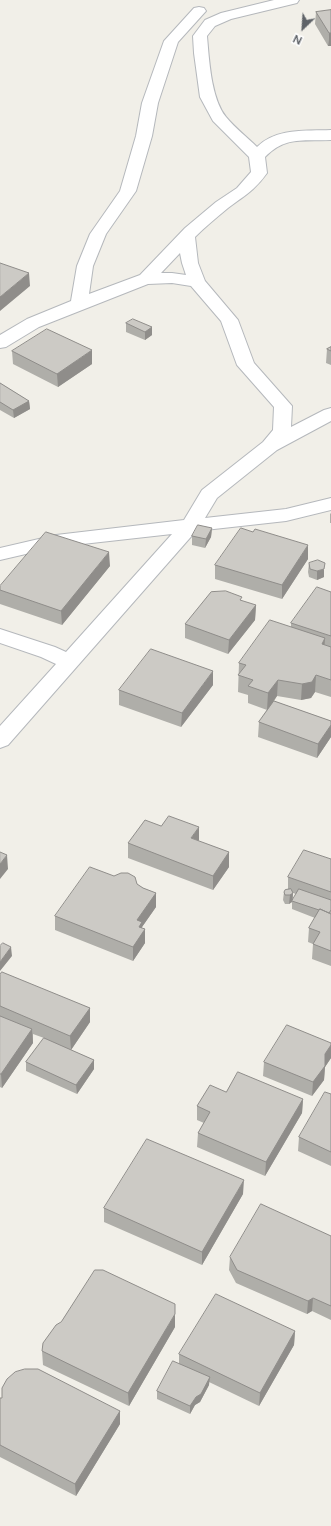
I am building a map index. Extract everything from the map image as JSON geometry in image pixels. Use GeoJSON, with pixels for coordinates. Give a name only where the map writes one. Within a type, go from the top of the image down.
{"type":"FeatureCollection","features":[{"type":"Feature","properties":{"kind":"street"},"geometry":{"type":"LineString","coordinates":[[146,279],[187,237],[222,205],[243,191],[259,173],[257,156],[218,118],[208,98],[200,36],[210,23],[226,16],[292,0]]}},
{"type":"Feature","properties":{"kind":"street"},"geometry":{"type":"LineString","coordinates":[[79,304],[85,266],[98,234],[128,191],[144,136],[150,103],[171,42],[199,11]]}},
{"type":"Feature","properties":{"kind":"street"},"geometry":{"type":"LineString","coordinates":[[257,156],[268,145],[284,137],[331,135]]}},
{"type":"Feature","properties":{"kind":"street"},"geometry":{"type":"LineString","coordinates":[[187,237],[190,263],[197,282],[229,320],[246,365],[283,406],[282,430],[270,446]]}},
{"type":"Feature","properties":{"kind":"street"},"geometry":{"type":"LineString","coordinates":[[0,343],[33,323],[146,279],[172,278],[197,282]]}},
{"type":"Feature","properties":{"kind":"street"},"geometry":{"type":"LineString","coordinates":[[0,740],[192,524],[209,494],[270,446],[331,414]]}},
{"type":"Feature","properties":{"kind":"street"},"geometry":{"type":"LineString","coordinates":[[0,554],[56,541],[286,514],[331,504]]}},
{"type":"Feature","properties":{"kind":"street"},"geometry":{"type":"LineString","coordinates":[[0,636],[48,652],[69,662]]}},
{"type":"Feature","properties":{"kind":"building"},"geometry":{"type":"Polygon","coordinates":[[[331,10],[331,33],[329,33],[316,12],[331,10]]]}},
{"type":"Feature","properties":{"kind":"building"},"geometry":{"type":"Polygon","coordinates":[[[0,263],[29,273],[0,297],[0,263]]]}},
{"type":"Feature","properties":{"kind":"building"},"geometry":{"type":"Polygon","coordinates":[[[133,319],[152,327],[145,332],[126,323],[133,319]]]}},
{"type":"Feature","properties":{"kind":"building"},"geometry":{"type":"Polygon","coordinates":[[[47,329],[92,350],[57,374],[12,351],[47,329]]]}},
{"type":"Feature","properties":{"kind":"building"},"geometry":{"type":"Polygon","coordinates":[[[0,383],[29,401],[13,410],[0,402],[0,383]]]}},
{"type":"Feature","properties":{"kind":"building"},"geometry":{"type":"Polygon","coordinates":[[[198,525],[212,528],[206,539],[192,536],[198,525]]]}},
{"type":"Feature","properties":{"kind":"building"},"geometry":{"type":"Polygon","coordinates":[[[241,528],[253,532],[255,529],[308,545],[282,585],[215,565],[241,528]]]}},
{"type":"Feature","properties":{"kind":"building"},"geometry":{"type":"Polygon","coordinates":[[[46,532],[109,552],[61,611],[0,590],[0,586],[46,532]]]}},
{"type":"Feature","properties":{"kind":"building"},"geometry":{"type":"Polygon","coordinates":[[[318,560],[325,563],[324,569],[317,571],[310,569],[309,563],[318,560]]]}},
{"type":"Feature","properties":{"kind":"building"},"geometry":{"type":"Polygon","coordinates":[[[317,587],[331,592],[331,636],[291,623],[317,587]]]}},
{"type":"Feature","properties":{"kind":"building"},"geometry":{"type":"Polygon","coordinates":[[[226,591],[242,597],[240,600],[256,605],[229,640],[185,624],[211,592],[226,591]]]}},
{"type":"Feature","properties":{"kind":"building"},"geometry":{"type":"Polygon","coordinates":[[[270,620],[325,638],[322,644],[331,647],[331,680],[316,675],[312,682],[302,684],[278,680],[268,693],[248,686],[253,680],[238,675],[246,665],[239,663],[270,620]]]}},
{"type":"Feature","properties":{"kind":"building"},"geometry":{"type":"Polygon","coordinates":[[[151,649],[213,671],[182,713],[119,690],[151,649]]]}},
{"type":"Feature","properties":{"kind":"building"},"geometry":{"type":"Polygon","coordinates":[[[274,701],[331,721],[331,725],[318,744],[259,722],[274,701]]]}},
{"type":"Feature","properties":{"kind":"building"},"geometry":{"type":"Polygon","coordinates":[[[169,816],[199,827],[191,838],[229,852],[213,876],[128,843],[145,820],[161,826],[169,816]]]}},
{"type":"Feature","properties":{"kind":"building"},"geometry":{"type":"Polygon","coordinates":[[[304,850],[331,859],[331,892],[288,877],[304,850]]]}},
{"type":"Feature","properties":{"kind":"building"},"geometry":{"type":"Polygon","coordinates":[[[0,852],[7,855],[0,864],[0,852]]]}},
{"type":"Feature","properties":{"kind":"building"},"geometry":{"type":"Polygon","coordinates":[[[90,867],[114,876],[121,873],[128,873],[135,877],[137,884],[156,893],[137,920],[142,922],[139,927],[145,929],[133,947],[55,916],[90,867]]]}},
{"type":"Feature","properties":{"kind":"building"},"geometry":{"type":"Polygon","coordinates":[[[291,889],[293,893],[290,895],[285,895],[285,890],[291,889]]]}},
{"type":"Feature","properties":{"kind":"building"},"geometry":{"type":"Polygon","coordinates":[[[299,889],[331,900],[331,910],[329,913],[292,901],[299,889]]]}},
{"type":"Feature","properties":{"kind":"building"},"geometry":{"type":"Polygon","coordinates":[[[320,909],[331,914],[331,951],[313,944],[320,932],[309,928],[320,909]]]}},
{"type":"Feature","properties":{"kind":"building"},"geometry":{"type":"Polygon","coordinates":[[[3,943],[11,947],[0,962],[0,946],[3,943]]]}},
{"type":"Feature","properties":{"kind":"building"},"geometry":{"type":"Polygon","coordinates":[[[2,972],[90,1008],[70,1036],[0,1006],[0,975],[2,972]]]}},
{"type":"Feature","properties":{"kind":"building"},"geometry":{"type":"Polygon","coordinates":[[[0,1016],[32,1029],[1,1074],[0,1074],[0,1016]]]}},
{"type":"Feature","properties":{"kind":"building"},"geometry":{"type":"Polygon","coordinates":[[[287,1025],[331,1043],[325,1054],[325,1066],[313,1082],[264,1062],[287,1025]]]}},
{"type":"Feature","properties":{"kind":"building"},"geometry":{"type":"Polygon","coordinates":[[[44,1038],[94,1060],[76,1085],[26,1062],[44,1038]]]}},
{"type":"Feature","properties":{"kind":"building"},"geometry":{"type":"Polygon","coordinates":[[[238,1072],[303,1099],[266,1162],[198,1133],[210,1112],[197,1106],[210,1085],[226,1092],[238,1072]]]}},
{"type":"Feature","properties":{"kind":"building"},"geometry":{"type":"Polygon","coordinates":[[[325,1092],[331,1094],[331,1152],[299,1137],[325,1092]]]}},
{"type":"Feature","properties":{"kind":"building"},"geometry":{"type":"Polygon","coordinates":[[[147,1139],[244,1180],[202,1252],[104,1208],[147,1139]]]}},
{"type":"Feature","properties":{"kind":"building"},"geometry":{"type":"Polygon","coordinates":[[[261,1204],[331,1236],[331,1306],[313,1298],[308,1301],[237,1270],[230,1257],[261,1204]]]}},
{"type":"Feature","properties":{"kind":"building"},"geometry":{"type":"Polygon","coordinates":[[[95,1270],[103,1270],[175,1304],[175,1314],[128,1393],[42,1351],[43,1343],[56,1325],[61,1322],[95,1270]]]}},
{"type":"Feature","properties":{"kind":"building"},"geometry":{"type":"Polygon","coordinates":[[[216,1294],[295,1331],[260,1393],[179,1354],[216,1294]]]}},
{"type":"Feature","properties":{"kind":"building"},"geometry":{"type":"Polygon","coordinates":[[[173,1361],[210,1377],[201,1394],[196,1397],[190,1406],[157,1391],[173,1361]]]}},
{"type":"Feature","properties":{"kind":"building"},"geometry":{"type":"Polygon","coordinates":[[[25,1369],[38,1369],[120,1411],[75,1484],[0,1445],[0,1398],[2,1398],[2,1388],[7,1379],[15,1372],[25,1369]]]}}]}
